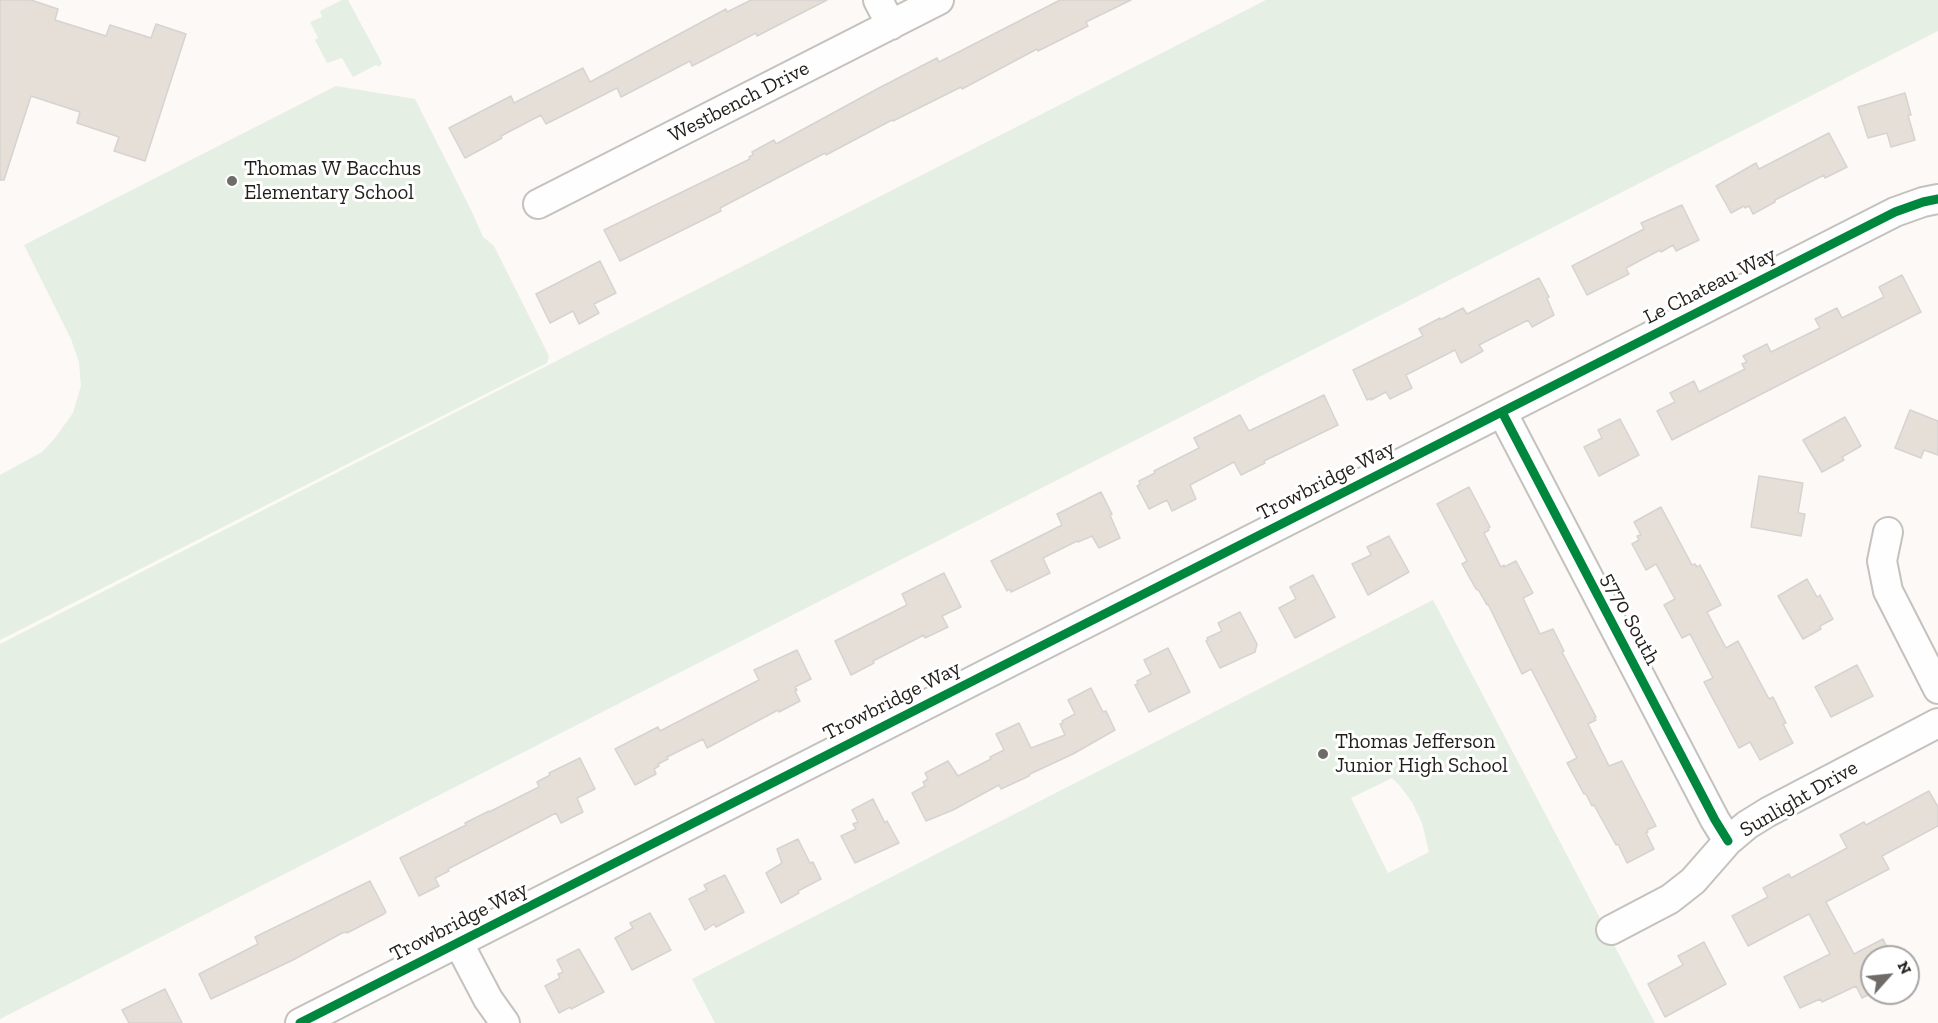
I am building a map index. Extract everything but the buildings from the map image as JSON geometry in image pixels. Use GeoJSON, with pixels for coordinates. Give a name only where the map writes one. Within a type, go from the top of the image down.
{"type":"FeatureCollection","features":[{"type":"Feature","properties":{"kind":"street"},"geometry":{"type":"LineString","coordinates":[[878,0],[891,25]]}},
{"type":"Feature","properties":{"kind":"street","name":"Westbench Drive"},"geometry":{"type":"LineString","coordinates":[[538,204],[939,0]]}},
{"type":"Feature","properties":{"kind":"street","name":"Le Chateau Way"},"geometry":{"type":"LineString","coordinates":[[1502,412],[1895,212],[1938,199]]}},
{"type":"Feature","properties":{"kind":"street","name":"5770 South"},"geometry":{"type":"LineString","coordinates":[[1502,412],[1728,842]]}},
{"type":"Feature","properties":{"kind":"street","name":"Trowbridge Way"},"geometry":{"type":"LineString","coordinates":[[300,1023],[1502,412]]}},
{"type":"Feature","properties":{"kind":"street"},"geometry":{"type":"LineString","coordinates":[[1888,532],[1882,561],[1888,591],[1938,689]]}},
{"type":"Feature","properties":{"kind":"street","name":"Sunlight Drive"},"geometry":{"type":"LineString","coordinates":[[1611,930],[1670,899],[1693,881],[1728,842],[1747,825],[1938,723]]}},
{"type":"Feature","properties":{"kind":"street"},"geometry":{"type":"LineString","coordinates":[[458,942],[488,999],[505,1023]]}},
{"type":"Feature","properties":{"kind":"shaded area"},"geometry":{"type":"Polygon","coordinates":[[[342,0],[348,0],[382,63],[379,67],[376,65],[353,77],[342,58],[327,63],[315,40],[318,38],[310,22],[322,17],[320,11],[342,0]]]}},
{"type":"Feature","properties":{"kind":"shaded area"},"geometry":{"type":"Polygon","coordinates":[[[1266,0],[1938,0],[1938,31],[0,1019],[0,644],[1266,0]]]}},
{"type":"Feature","properties":{"kind":"shaded area","name":"Thomas W Bacchus Elementary School"},"geometry":{"type":"Polygon","coordinates":[[[336,86],[415,99],[483,237],[494,246],[549,356],[547,363],[0,640],[0,475],[42,452],[55,438],[73,413],[81,386],[79,362],[71,339],[24,245],[336,86]]]}},
{"type":"Feature","properties":{"kind":"shaded area","name":"Thomas Jefferson Junior High School"},"geometry":{"type":"Polygon","coordinates":[[[1433,600],[1655,1023],[715,1023],[692,979],[1433,600]],[[1392,778],[1351,798],[1388,873],[1429,852],[1422,823],[1412,802],[1392,778]]]}},
{"type":"Feature","properties":{"kind":"cycle path"},"geometry":{"type":"LineString","coordinates":[[300,1023],[1895,212],[1938,199]]}},
{"type":"Feature","properties":{"kind":"cycle path"},"geometry":{"type":"LineString","coordinates":[[1502,412],[1728,841]]}},
{"type":"Feature","properties":{"kind":"place","name":"Thomas W Bacchus Elementary School"},"geometry":{"type":"Point","coordinates":[232,181]}},
{"type":"Feature","properties":{"kind":"place","name":"Thomas Jefferson Junior High School"},"geometry":{"type":"Point","coordinates":[1323,754]}}]}
